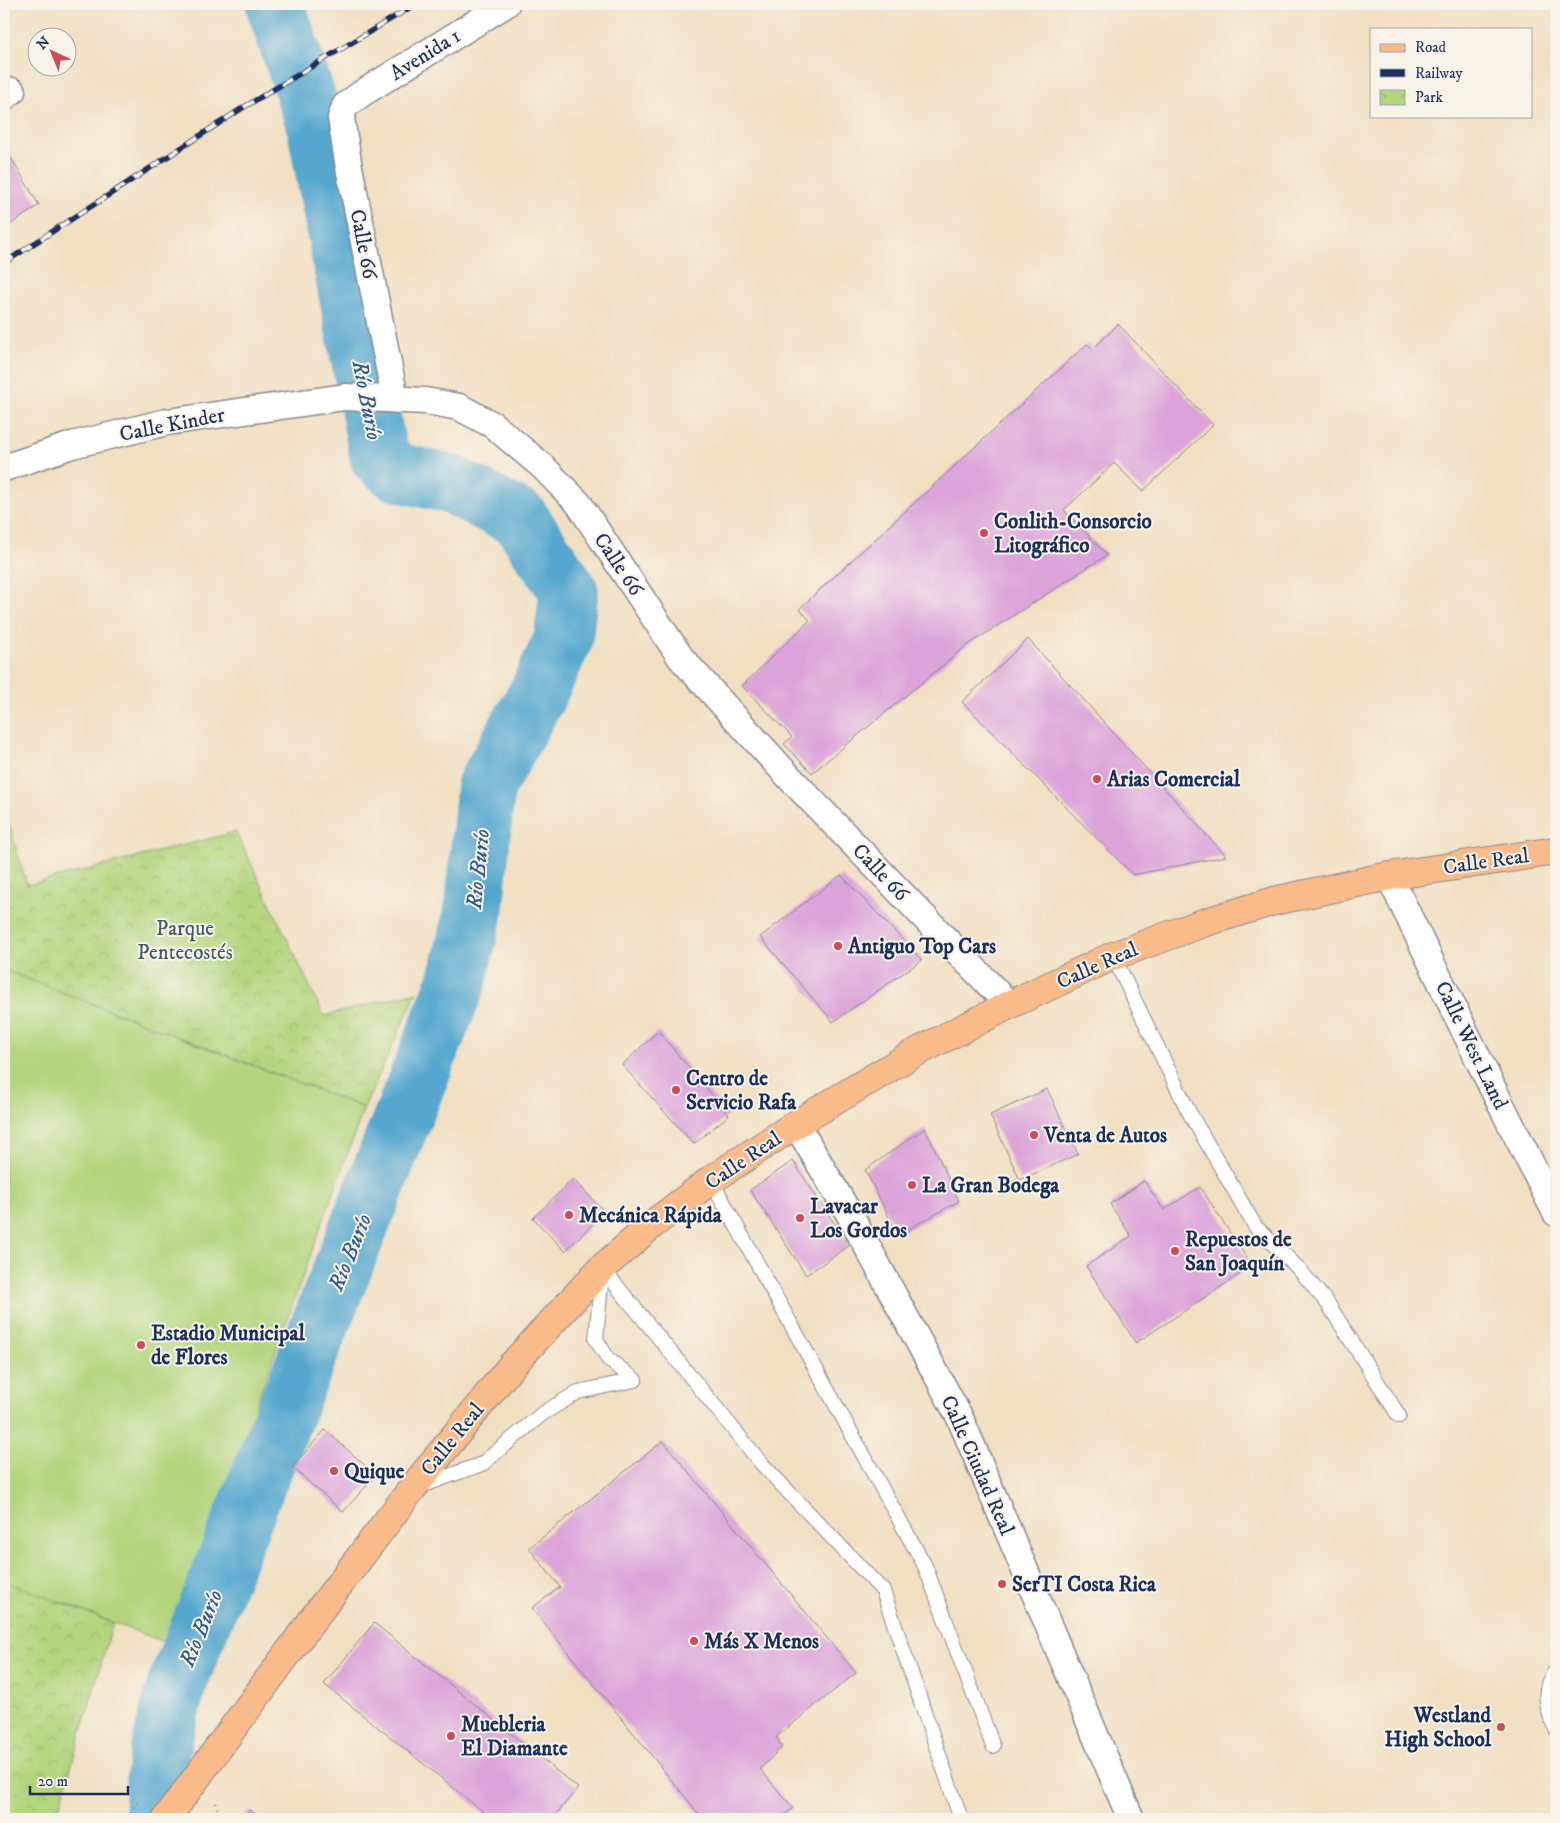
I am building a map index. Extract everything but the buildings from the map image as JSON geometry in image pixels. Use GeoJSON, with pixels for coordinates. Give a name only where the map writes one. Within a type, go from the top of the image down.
{"type":"FeatureCollection","features":[{"type":"Feature","properties":{"kind":"main road","name":"Calle Real"},"geometry":{"type":"LineString","coordinates":[[166,1819],[322,1606],[411,1490],[513,1364],[602,1268],[653,1224],[711,1180],[796,1124],[913,1054],[1009,1005],[1113,956],[1203,923],[1274,901],[1389,876],[1556,851]]}},
{"type":"Feature","properties":{"kind":"street","name":"Avenida 1"},"geometry":{"type":"LineString","coordinates":[[345,106],[361,94],[506,4]]}},
{"type":"Feature","properties":{"kind":"street","name":"Calle 66"},"geometry":{"type":"LineString","coordinates":[[345,106],[341,118],[348,162],[394,398],[425,401],[459,408],[493,425],[542,466],[579,504],[681,658],[790,778],[1009,1005]]}},
{"type":"Feature","properties":{"kind":"street","name":"Calle Kinder"},"geometry":{"type":"LineString","coordinates":[[4,468],[72,445],[167,422],[345,397],[394,398]]}},
{"type":"Feature","properties":{"kind":"street","name":"Calle West Land"},"geometry":{"type":"LineString","coordinates":[[1389,876],[1556,1213]]}},
{"type":"Feature","properties":{"kind":"street","name":"Calle Ciudad Real"},"geometry":{"type":"LineString","coordinates":[[796,1124],[854,1222],[960,1418],[1131,1819]]}},
{"type":"Feature","properties":{"kind":"lane"},"geometry":{"type":"LineString","coordinates":[[1113,956],[1189,1112],[1255,1226],[1300,1269],[1328,1304],[1399,1416]]}},
{"type":"Feature","properties":{"kind":"lane"},"geometry":{"type":"LineString","coordinates":[[711,1180],[925,1566],[993,1746]]}},
{"type":"Feature","properties":{"kind":"lane"},"geometry":{"type":"LineString","coordinates":[[411,1490],[482,1464],[542,1414],[578,1392],[634,1380],[608,1359],[596,1339],[602,1268]]}},
{"type":"Feature","properties":{"kind":"lane"},"geometry":{"type":"LineString","coordinates":[[602,1268],[761,1463],[883,1591],[961,1819]]}},
{"type":"Feature","properties":{"kind":"lane"},"geometry":{"type":"LineString","coordinates":[[1556,1670],[1546,1691],[1550,1716],[1556,1729]]}},
{"type":"Feature","properties":{"kind":"green space","name":"Parque Pentecostés"},"geometry":{"type":"Polygon","coordinates":[[[4,807],[27,885],[236,832],[324,1016],[417,992],[364,1108],[4,970],[4,807]]]}},
{"type":"Feature","properties":{"kind":"green space","name":"Estadio Municipal de Flores"},"geometry":{"type":"Polygon","coordinates":[[[4,970],[364,1108],[169,1644],[4,1581],[4,970]]]}},
{"type":"Feature","properties":{"kind":"green space"},"geometry":{"type":"Polygon","coordinates":[[[4,1581],[113,1623],[56,1819],[4,1819],[4,1581]]]}},
{"type":"Feature","properties":{"kind":"waterway","name":"Río Burío"},"geometry":{"type":"LineString","coordinates":[[155,1819],[154,1802],[157,1768],[177,1684],[457,981],[474,909],[486,786],[537,695],[563,640],[569,591],[520,519],[453,485],[397,472],[379,457],[316,126],[275,4]]}},
{"type":"Feature","properties":{"kind":"railway"},"geometry":{"type":"LineString","coordinates":[[4,263],[241,109],[416,4]]}},
{"type":"Feature","properties":{"kind":"place","name":"Conlith-Consorcio Litográfico"},"geometry":{"type":"Point","coordinates":[984,533]}},
{"type":"Feature","properties":{"kind":"place","name":"Arias Comercial"},"geometry":{"type":"Point","coordinates":[1097,779]}},
{"type":"Feature","properties":{"kind":"place","name":"Antiguo Top Cars"},"geometry":{"type":"Point","coordinates":[838,946]}},
{"type":"Feature","properties":{"kind":"place","name":"Centro de Servicio Rafa"},"geometry":{"type":"Point","coordinates":[676,1090]}},
{"type":"Feature","properties":{"kind":"place","name":"Venta de Autos"},"geometry":{"type":"Point","coordinates":[1034,1135]}},
{"type":"Feature","properties":{"kind":"place","name":"La Gran Bodega"},"geometry":{"type":"Point","coordinates":[912,1185]}},
{"type":"Feature","properties":{"kind":"place","name":"Mecánica Rápida"},"geometry":{"type":"Point","coordinates":[569,1215]}},
{"type":"Feature","properties":{"kind":"place","name":"Lavacar Los Gordos"},"geometry":{"type":"Point","coordinates":[800,1218]}},
{"type":"Feature","properties":{"kind":"place","name":"Repuestos de San Joaquín"},"geometry":{"type":"Point","coordinates":[1175,1251]}},
{"type":"Feature","properties":{"kind":"place","name":"Estadio Municipal de Flores"},"geometry":{"type":"Point","coordinates":[141,1345]}},
{"type":"Feature","properties":{"kind":"place","name":"Quique"},"geometry":{"type":"Point","coordinates":[334,1471]}},
{"type":"Feature","properties":{"kind":"place","name":"SerTI Costa Rica"},"geometry":{"type":"Point","coordinates":[1002,1584]}},
{"type":"Feature","properties":{"kind":"place","name":"Más X Menos"},"geometry":{"type":"Point","coordinates":[694,1641]}},
{"type":"Feature","properties":{"kind":"place","name":"Westland High School"},"geometry":{"type":"Point","coordinates":[1501,1727]}},
{"type":"Feature","properties":{"kind":"place","name":"Muebleria El Diamante"},"geometry":{"type":"Point","coordinates":[451,1736]}}]}
